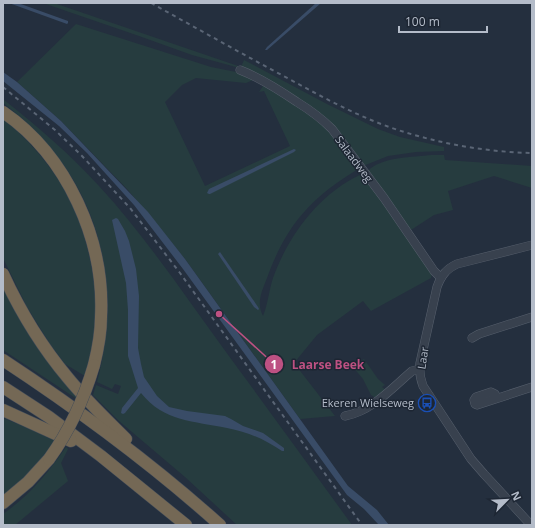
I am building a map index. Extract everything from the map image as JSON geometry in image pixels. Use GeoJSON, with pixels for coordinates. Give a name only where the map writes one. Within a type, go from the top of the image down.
{"type":"FeatureCollection","features":[{"type":"Feature","properties":{"kind":"highway"},"geometry":{"type":"LineString","coordinates":[[3,112],[28,133],[54,164],[71,190],[89,231],[98,264],[102,316],[94,365],[77,412],[49,459],[28,482],[3,503]]}},
{"type":"Feature","properties":{"kind":"highway"},"geometry":{"type":"LineString","coordinates":[[3,274],[34,331],[56,363],[90,402],[154,469]]}},
{"type":"Feature","properties":{"kind":"highway"},"geometry":{"type":"LineString","coordinates":[[3,360],[83,414],[154,469],[220,525]]}},
{"type":"Feature","properties":{"kind":"highway"},"geometry":{"type":"LineString","coordinates":[[3,387],[49,417],[101,456],[186,525]]}},
{"type":"Feature","properties":{"kind":"highway"},"geometry":{"type":"LineString","coordinates":[[3,410],[101,456]]}},
{"type":"Feature","properties":{"kind":"street","name":"Salaadweg"},"geometry":{"type":"LineString","coordinates":[[240,70],[269,83],[324,120],[384,198],[440,278]]}},
{"type":"Feature","properties":{"kind":"street"},"geometry":{"type":"LineString","coordinates":[[440,278],[447,270],[457,264],[532,245]]}},
{"type":"Feature","properties":{"kind":"street","name":"Laar"},"geometry":{"type":"LineString","coordinates":[[440,278],[420,363],[420,378],[423,386],[461,445],[484,474],[531,525]]}},
{"type":"Feature","properties":{"kind":"street"},"geometry":{"type":"LineString","coordinates":[[472,338],[478,334],[532,317]]}},
{"type":"Feature","properties":{"kind":"street"},"geometry":{"type":"LineString","coordinates":[[345,416],[364,410],[412,371],[420,369]]}},
{"type":"Feature","properties":{"kind":"street"},"geometry":{"type":"LineString","coordinates":[[497,398],[532,387]]}},
{"type":"Feature","properties":{"kind":"green space"},"geometry":{"type":"Polygon","coordinates":[[[43,3],[54,3],[241,67],[244,60],[378,129],[400,137],[444,147],[444,151],[416,152],[388,156],[363,166],[331,125],[247,70],[192,55],[43,3]]]}},
{"type":"Feature","properties":{"kind":"green space"},"geometry":{"type":"Polygon","coordinates":[[[76,24],[211,67],[241,73],[253,80],[246,83],[196,78],[182,85],[165,102],[205,186],[290,146],[264,91],[259,92],[263,86],[268,86],[325,124],[357,168],[355,171],[324,192],[300,216],[282,244],[274,260],[262,292],[260,306],[263,316],[270,287],[279,262],[296,232],[318,205],[331,193],[360,175],[363,176],[390,211],[432,273],[431,278],[371,311],[363,301],[317,335],[294,363],[335,416],[300,419],[185,259],[128,190],[61,121],[17,82],[76,24]]]}},
{"type":"Feature","properties":{"kind":"green space"},"geometry":{"type":"Polygon","coordinates":[[[3,99],[41,130],[77,163],[116,205],[165,267],[352,525],[237,525],[185,477],[119,421],[93,395],[96,385],[118,394],[121,386],[115,384],[112,389],[97,382],[105,342],[107,302],[104,264],[95,228],[80,193],[60,160],[34,130],[3,103],[3,99]]]}},
{"type":"Feature","properties":{"kind":"green space"},"geometry":{"type":"Polygon","coordinates":[[[3,118],[37,152],[51,170],[63,188],[82,228],[93,275],[96,308],[94,341],[85,376],[65,364],[50,344],[27,307],[3,258],[3,118]]]}},
{"type":"Feature","properties":{"kind":"green space"},"geometry":{"type":"Polygon","coordinates":[[[444,155],[445,160],[532,166],[532,188],[494,176],[448,191],[453,210],[434,215],[411,230],[368,171],[373,166],[389,160],[444,155]]]}},
{"type":"Feature","properties":{"kind":"green space"},"geometry":{"type":"Polygon","coordinates":[[[3,286],[78,396],[77,399],[3,350],[3,286]]]}},
{"type":"Feature","properties":{"kind":"green space"},"geometry":{"type":"Polygon","coordinates":[[[364,359],[378,379],[385,385],[382,387],[387,391],[376,398],[371,395],[363,379],[353,367],[364,359]]]}},
{"type":"Feature","properties":{"kind":"green space"},"geometry":{"type":"Polygon","coordinates":[[[3,418],[36,431],[55,441],[30,475],[3,498],[3,418]]]}},
{"type":"Feature","properties":{"kind":"green space"},"geometry":{"type":"Polygon","coordinates":[[[66,447],[68,449],[61,463],[68,481],[15,525],[3,525],[3,514],[38,484],[66,447]]]}},
{"type":"Feature","properties":{"kind":"water"},"geometry":{"type":"Polygon","coordinates":[[[9,3],[18,3],[68,21],[68,23],[67,24],[9,3]]]}},
{"type":"Feature","properties":{"kind":"water"},"geometry":{"type":"Polygon","coordinates":[[[316,3],[321,3],[267,50],[265,50],[267,47],[316,3]]]}},
{"type":"Feature","properties":{"kind":"water"},"geometry":{"type":"Polygon","coordinates":[[[3,72],[17,82],[61,121],[148,212],[185,259],[348,486],[377,510],[389,525],[379,525],[364,509],[347,495],[183,269],[134,205],[87,153],[59,126],[3,81],[3,72]]]}},
{"type":"Feature","properties":{"kind":"water"},"geometry":{"type":"Polygon","coordinates":[[[294,149],[296,150],[294,152],[210,194],[207,193],[209,189],[294,149]]]}},
{"type":"Feature","properties":{"kind":"water"},"geometry":{"type":"Polygon","coordinates":[[[116,218],[125,231],[129,241],[136,269],[139,296],[138,348],[141,364],[144,377],[157,396],[169,407],[225,416],[243,426],[263,433],[284,448],[284,451],[249,434],[180,419],[170,415],[150,403],[141,393],[125,413],[121,413],[122,408],[138,388],[128,356],[128,310],[126,283],[112,220],[116,218]]]}},
{"type":"Feature","properties":{"kind":"water"},"geometry":{"type":"Polygon","coordinates":[[[220,252],[258,307],[258,310],[254,307],[218,254],[220,252]]]}},
{"type":"Feature","properties":{"kind":"railway"},"geometry":{"type":"LineString","coordinates":[[151,3],[317,94],[344,108],[384,125],[414,135],[447,143],[481,149],[532,153]]}},
{"type":"Feature","properties":{"kind":"railway"},"geometry":{"type":"LineString","coordinates":[[3,87],[55,130],[82,156],[130,208],[180,273],[362,525]]}},
{"type":"Feature","properties":{"kind":"place","name":"Laarse Beek"},"geometry":{"type":"Point","coordinates":[219,314]}},
{"type":"Feature","properties":{"kind":"place","name":"Ekeren Wielseweg"},"geometry":{"type":"Point","coordinates":[427,403]}}]}
